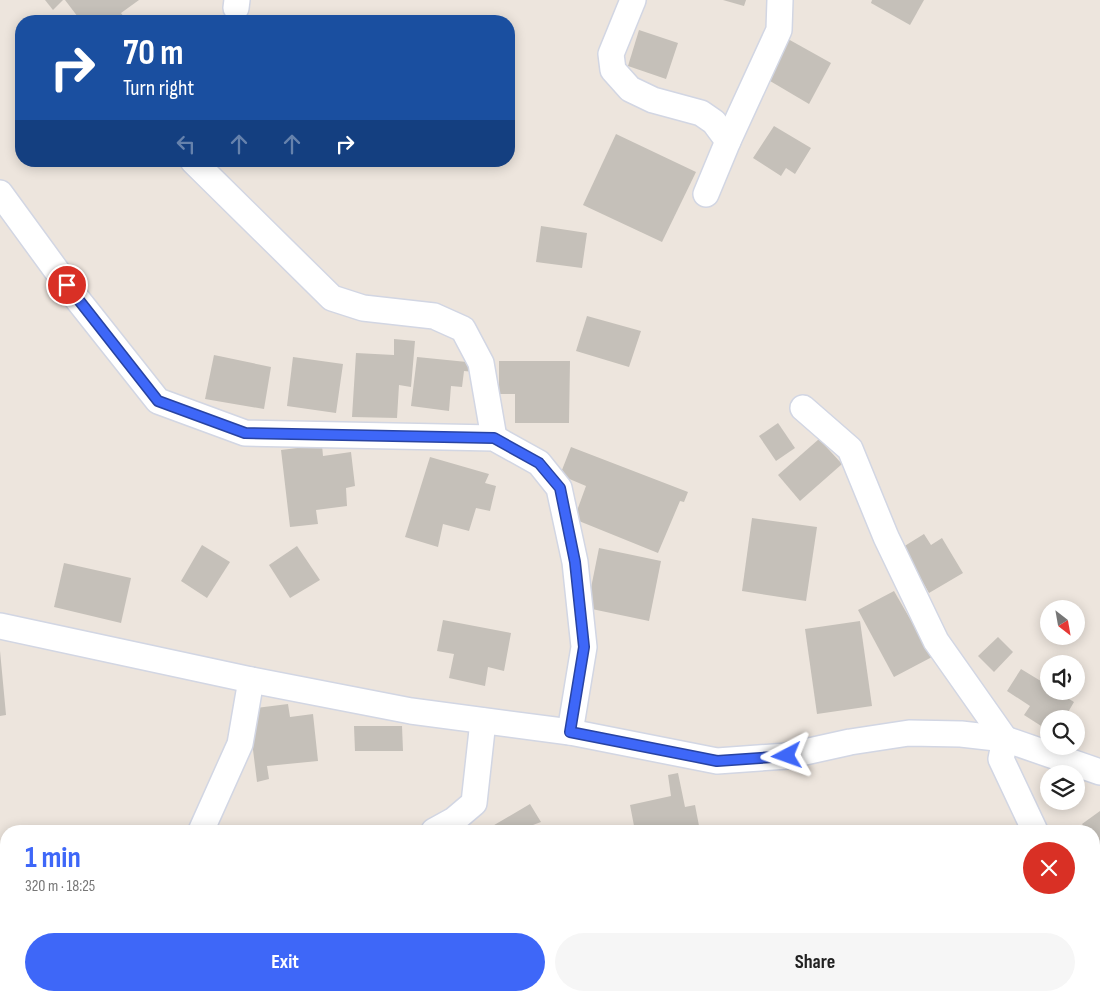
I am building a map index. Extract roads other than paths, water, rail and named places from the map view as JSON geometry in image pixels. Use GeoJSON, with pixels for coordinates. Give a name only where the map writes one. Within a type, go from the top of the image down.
{"type":"FeatureCollection","features":[{"type":"Feature","properties":{"kind":"street"},"geometry":{"type":"LineString","coordinates":[[633,0],[611,54],[613,70],[630,89],[652,100],[701,113],[714,122],[728,142]]}},
{"type":"Feature","properties":{"kind":"street"},"geometry":{"type":"LineString","coordinates":[[706,194],[779,30],[780,0]]}},
{"type":"Feature","properties":{"kind":"street"},"geometry":{"type":"LineString","coordinates":[[199,167],[332,298],[363,308],[434,316],[464,329],[481,363],[494,438]]}},
{"type":"Feature","properties":{"kind":"street"},"geometry":{"type":"LineString","coordinates":[[0,193],[78,300],[158,401],[245,433],[494,438],[539,463],[560,488],[575,562],[584,647],[570,732]]}},
{"type":"Feature","properties":{"kind":"street"},"geometry":{"type":"LineString","coordinates":[[803,408],[850,449],[886,536],[936,641],[1005,739],[1001,760],[1032,825]]}},
{"type":"Feature","properties":{"kind":"street"},"geometry":{"type":"LineString","coordinates":[[0,626],[251,680],[411,711],[570,732],[717,761],[787,756],[850,742],[909,733],[961,734],[1005,739],[1100,772]]}},
{"type":"Feature","properties":{"kind":"street"},"geometry":{"type":"LineString","coordinates":[[204,825],[240,744],[251,680]]}},
{"type":"Feature","properties":{"kind":"street"},"geometry":{"type":"LineString","coordinates":[[445,825],[474,803],[483,721]]}}]}
